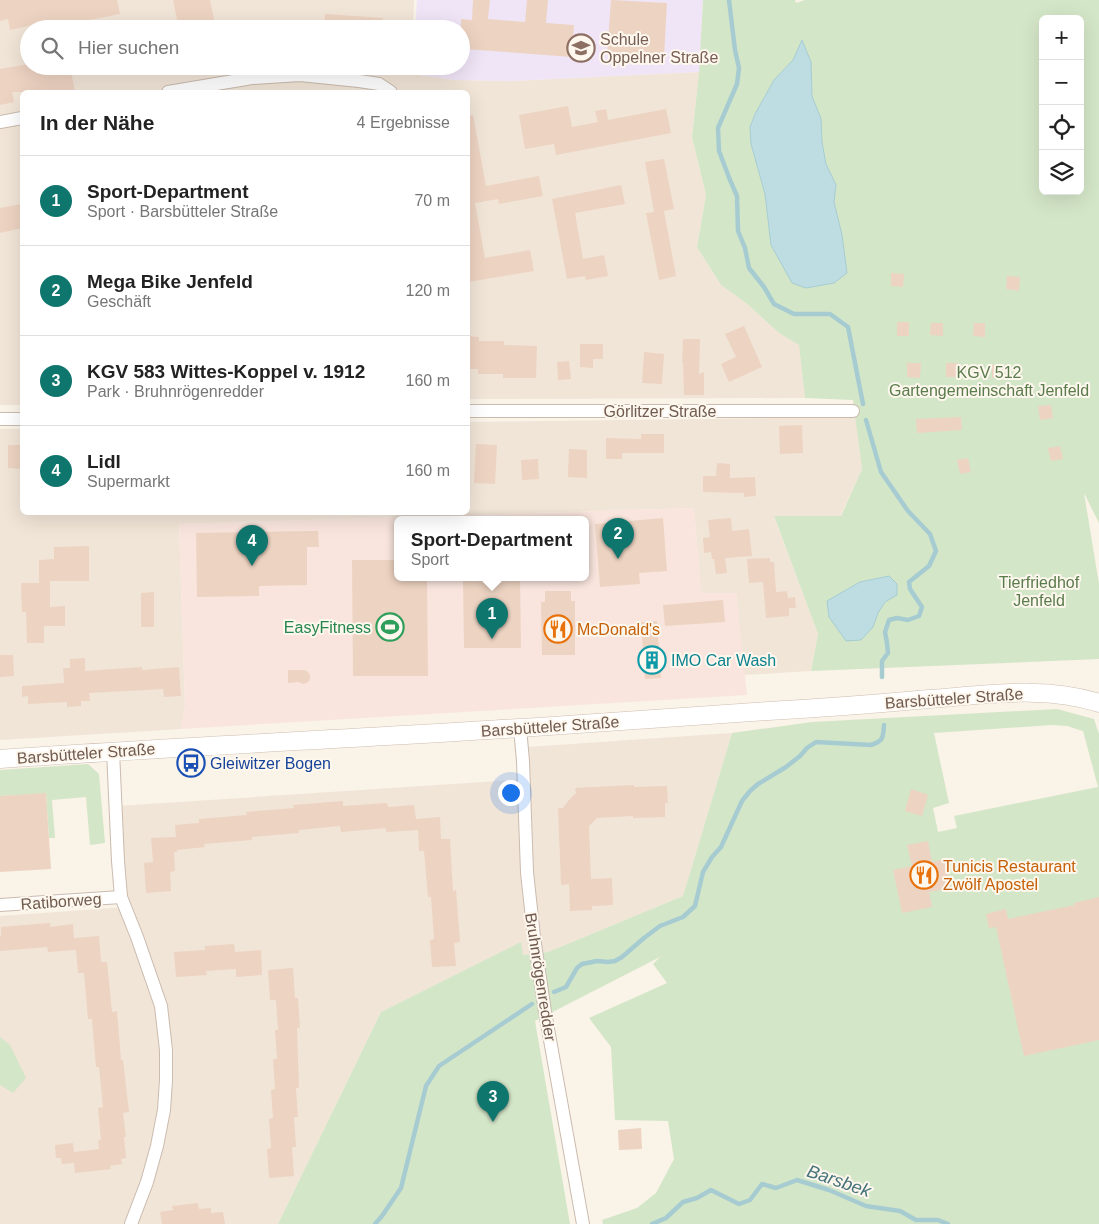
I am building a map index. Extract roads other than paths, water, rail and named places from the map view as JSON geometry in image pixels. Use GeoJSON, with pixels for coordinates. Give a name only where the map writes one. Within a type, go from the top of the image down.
{"type":"FeatureCollection","features":[{"type":"Feature","properties":{"kind":"main road","name":"Barsbütteler Straße"},"geometry":{"type":"LineString","coordinates":[[0,759],[520,728],[1010,694],[1059,693],[1082,697],[1099,703]]}},
{"type":"Feature","properties":{"kind":"street"},"geometry":{"type":"LineString","coordinates":[[180,90],[252,78],[300,75],[378,84],[388,90]]}},
{"type":"Feature","properties":{"kind":"street"},"geometry":{"type":"LineString","coordinates":[[0,122],[20,118]]}},
{"type":"Feature","properties":{"kind":"street","name":"Görlitzer Straße"},"geometry":{"type":"LineString","coordinates":[[470,411],[853,411]]}},
{"type":"Feature","properties":{"kind":"street"},"geometry":{"type":"LineString","coordinates":[[0,419],[20,419]]}},
{"type":"Feature","properties":{"kind":"street","name":"Bruhnrögenredder"},"geometry":{"type":"LineString","coordinates":[[520,728],[527,872],[534,936],[545,1012],[583,1224]]}},
{"type":"Feature","properties":{"kind":"street"},"geometry":{"type":"LineString","coordinates":[[113,751],[121,897],[161,1006],[166,1050],[164,1110],[157,1146],[147,1182],[131,1224]]}},
{"type":"Feature","properties":{"kind":"street","name":"Ratiborweg"},"geometry":{"type":"LineString","coordinates":[[0,905],[121,897]]}},
{"type":"Feature","properties":{"kind":"water"},"geometry":{"type":"Polygon","coordinates":[[[802,40],[811,62],[812,96],[821,119],[822,142],[826,164],[836,185],[834,202],[842,235],[847,273],[834,283],[806,288],[792,283],[771,245],[765,194],[751,144],[750,127],[774,80],[793,60],[802,40]]]}},
{"type":"Feature","properties":{"kind":"water"},"geometry":{"type":"Polygon","coordinates":[[[889,576],[897,584],[897,595],[885,602],[878,613],[873,627],[861,640],[846,641],[829,617],[827,601],[860,582],[889,576]]]}},
{"type":"Feature","properties":{"kind":"waterway"},"geometry":{"type":"LineString","coordinates":[[729,0],[739,68],[737,84],[718,128],[719,151],[737,196],[738,231],[745,248],[749,268],[774,304],[794,314],[830,314],[848,327],[863,404]]}},
{"type":"Feature","properties":{"kind":"waterway"},"geometry":{"type":"LineString","coordinates":[[866,420],[881,472],[908,511],[930,534],[936,551],[929,566],[909,582],[910,589],[922,607],[919,616],[908,620],[897,618],[889,620],[885,632],[888,653],[882,661],[882,677]]}},
{"type":"Feature","properties":{"kind":"waterway"},"geometry":{"type":"LineString","coordinates":[[554,992],[566,987],[577,968],[582,964],[597,961],[615,961],[660,926],[683,917],[695,906],[703,872],[721,847],[742,801],[758,784],[786,767],[816,742],[871,745],[882,738],[884,725]]}},
{"type":"Feature","properties":{"kind":"waterway"},"geometry":{"type":"LineString","coordinates":[[375,1224],[401,1188],[426,1086],[439,1066],[532,1004]]}},
{"type":"Feature","properties":{"kind":"waterway","name":"Barsbek"},"geometry":{"type":"LineString","coordinates":[[652,1224],[666,1218],[683,1202],[697,1198],[711,1190],[739,1204],[750,1200],[762,1184],[776,1188],[797,1180],[829,1190],[866,1206],[900,1211],[916,1220],[938,1220],[948,1224]]}},
{"type":"Feature","properties":{"kind":"place","name":"Schule Oppelner Straße"},"geometry":{"type":"Point","coordinates":[581,48]}},
{"type":"Feature","properties":{"kind":"place","name":"Mega Bike Jenfeld"},"geometry":{"type":"Point","coordinates":[618,559]}},
{"type":"Feature","properties":{"kind":"place","name":"Lidl"},"geometry":{"type":"Point","coordinates":[252,566]}},
{"type":"Feature","properties":{"kind":"place","name":"EasyFitness"},"geometry":{"type":"Point","coordinates":[390,627]}},
{"type":"Feature","properties":{"kind":"place","name":"McDonald's"},"geometry":{"type":"Point","coordinates":[558,629]}},
{"type":"Feature","properties":{"kind":"place","name":"Sport-Department"},"geometry":{"type":"Point","coordinates":[492,639]}},
{"type":"Feature","properties":{"kind":"place","name":"IMO Car Wash"},"geometry":{"type":"Point","coordinates":[652,660]}},
{"type":"Feature","properties":{"kind":"place","name":"Gleiwitzer Bogen"},"geometry":{"type":"Point","coordinates":[191,763]}},
{"type":"Feature","properties":{"kind":"place","name":"Tunicis Restaurant Zwölf Apostel"},"geometry":{"type":"Point","coordinates":[924,875]}},
{"type":"Feature","properties":{"kind":"place","name":"KGV 583 Wittes-Koppel v. 1912"},"geometry":{"type":"Point","coordinates":[493,1122]}},
{"type":"Feature","properties":{"kind":"park label","name":"KGV 512 Gartengemeinschaft Jenfeld"},"geometry":{"type":"Point","coordinates":[989,381]}},
{"type":"Feature","properties":{"kind":"park label","name":"Tierfriedhof Jenfeld"},"geometry":{"type":"Point","coordinates":[1039,591]}}]}
